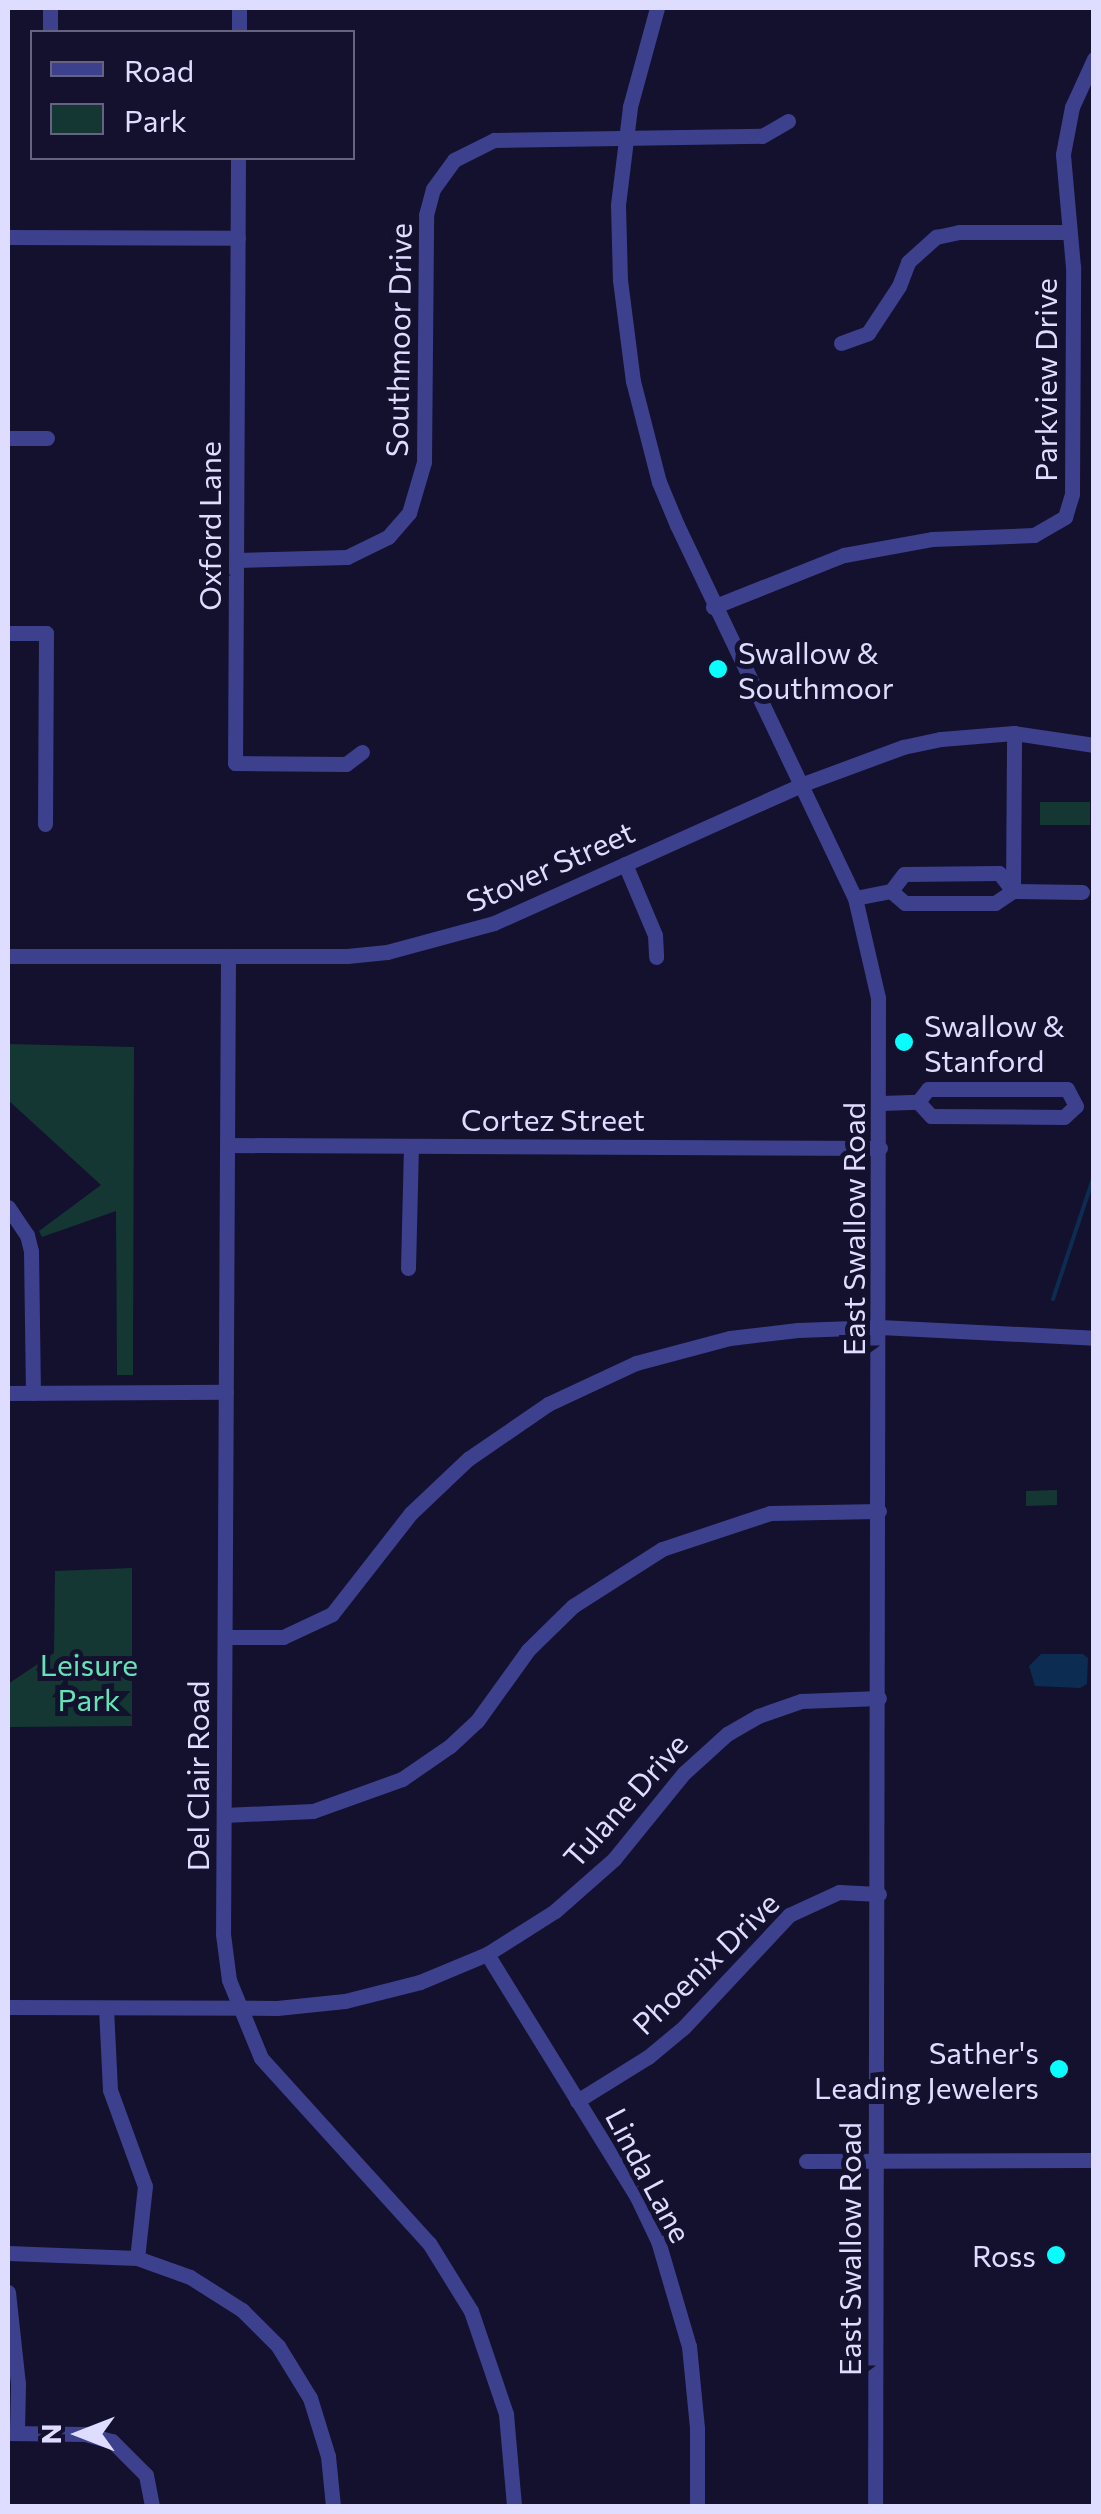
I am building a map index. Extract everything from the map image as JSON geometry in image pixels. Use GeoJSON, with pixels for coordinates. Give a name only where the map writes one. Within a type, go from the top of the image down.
{"type":"FeatureCollection","features":[{"type":"Feature","properties":{"kind":"street","name":"East Swallow Road"},"geometry":{"type":"LineString","coordinates":[[657,8],[625,138],[618,206],[620,280],[633,381],[660,482],[713,607],[855,898],[878,998],[880,1510],[875,2506]]}},
{"type":"Feature","properties":{"kind":"street","name":"Parkview Drive"},"geometry":{"type":"LineString","coordinates":[[713,607],[844,555],[932,539],[1034,535],[1056,526],[1065,516],[1072,494],[1074,266],[1063,184],[1066,132],[1080,86],[1094,59]]}},
{"type":"Feature","properties":{"kind":"street","name":"Southmoor Drive"},"geometry":{"type":"LineString","coordinates":[[236,560],[329,560],[360,553],[388,537],[416,500],[424,462],[426,215],[442,174],[469,150],[494,140],[762,136],[788,122]]}},
{"type":"Feature","properties":{"kind":"street","name":"Oxford Lane"},"geometry":{"type":"LineString","coordinates":[[238,160],[235,763],[346,764],[362,752]]}},
{"type":"Feature","properties":{"kind":"street"},"geometry":{"type":"LineString","coordinates":[[841,343],[868,333],[917,250],[936,236],[959,232],[1069,232]]}},
{"type":"Feature","properties":{"kind":"street"},"geometry":{"type":"LineString","coordinates":[[8,237],[238,238]]}},
{"type":"Feature","properties":{"kind":"street"},"geometry":{"type":"LineString","coordinates":[[8,438],[47,438]]}},
{"type":"Feature","properties":{"kind":"street"},"geometry":{"type":"LineString","coordinates":[[8,633],[46,633],[45,824]]}},
{"type":"Feature","properties":{"kind":"street"},"geometry":{"type":"LineString","coordinates":[[1013,891],[1014,734]]}},
{"type":"Feature","properties":{"kind":"street","name":"Stover Street"},"geometry":{"type":"LineString","coordinates":[[8,956],[348,956],[434,943],[494,923],[802,784],[904,747],[941,739],[1014,734],[1094,745]]}},
{"type":"Feature","properties":{"kind":"street"},"geometry":{"type":"LineString","coordinates":[[625,864],[655,935],[656,957]]}},
{"type":"Feature","properties":{"kind":"street"},"geometry":{"type":"LineString","coordinates":[[855,898],[891,891],[904,874],[999,874],[1013,891]]}},
{"type":"Feature","properties":{"kind":"street"},"geometry":{"type":"LineString","coordinates":[[891,891],[905,903],[995,903],[1013,891],[1082,892]]}},
{"type":"Feature","properties":{"kind":"street","name":"Del Clair Road"},"geometry":{"type":"LineString","coordinates":[[228,956],[223,1934],[237,2007],[251,2042],[280,2083],[402,2211],[462,2295],[486,2344],[506,2414],[514,2506]]}},
{"type":"Feature","properties":{"kind":"street"},"geometry":{"type":"LineString","coordinates":[[880,1102],[918,1102],[931,1116],[1064,1118],[1076,1106],[1067,1089],[928,1089],[918,1102]]}},
{"type":"Feature","properties":{"kind":"street","name":"Cortez Street"},"geometry":{"type":"LineString","coordinates":[[227,1145],[880,1148]]}},
{"type":"Feature","properties":{"kind":"street"},"geometry":{"type":"LineString","coordinates":[[408,1268],[410,1146]]}},
{"type":"Feature","properties":{"kind":"street"},"geometry":{"type":"LineString","coordinates":[[8,1207],[32,1251],[33,1393]]}},
{"type":"Feature","properties":{"kind":"street"},"geometry":{"type":"LineString","coordinates":[[225,1637],[283,1637],[314,1626],[332,1614],[438,1485],[506,1430],[582,1386],[664,1354],[730,1338],[880,1326],[1094,1338]]}},
{"type":"Feature","properties":{"kind":"street"},"geometry":{"type":"LineString","coordinates":[[8,1393],[226,1392]]}},
{"type":"Feature","properties":{"kind":"street"},"geometry":{"type":"LineString","coordinates":[[224,1815],[286,1815],[338,1805],[414,1772],[478,1720],[528,1650],[573,1606],[662,1549],[770,1513],[880,1510]]}},
{"type":"Feature","properties":{"kind":"street","name":"Tulane Drive"},"geometry":{"type":"LineString","coordinates":[[8,2007],[311,2006],[379,1994],[487,1954],[524,1934],[586,1886],[646,1822],[684,1772],[728,1734],[758,1716],[801,1701],[879,1698]]}},
{"type":"Feature","properties":{"kind":"street","name":"Phoenix Drive"},"geometry":{"type":"LineString","coordinates":[[577,2100],[648,2057],[684,2028],[790,1914],[840,1892],[879,1894]]}},
{"type":"Feature","properties":{"kind":"street","name":"Linda Lane"},"geometry":{"type":"LineString","coordinates":[[487,1954],[637,2197],[670,2276],[695,2392],[697,2506]]}},
{"type":"Feature","properties":{"kind":"street"},"geometry":{"type":"LineString","coordinates":[[106,2008],[110,2090],[144,2186],[137,2258]]}},
{"type":"Feature","properties":{"kind":"street"},"geometry":{"type":"LineString","coordinates":[[806,2160],[1094,2160]]}},
{"type":"Feature","properties":{"kind":"street"},"geometry":{"type":"LineString","coordinates":[[8,2253],[137,2258],[219,2293],[278,2346],[310,2398],[321,2429],[333,2506]]}},
{"type":"Feature","properties":{"kind":"street"},"geometry":{"type":"LineString","coordinates":[[8,2292],[18,2384],[12,2433],[85,2434],[112,2441],[146,2475],[152,2506]]}},
{"type":"Feature","properties":{"kind":"green space"},"geometry":{"type":"Polygon","coordinates":[[[1040,802],[1090,802],[1090,825],[1040,825],[1040,802]]]}},
{"type":"Feature","properties":{"kind":"green space"},"geometry":{"type":"Polygon","coordinates":[[[8,1044],[134,1047],[133,1375],[117,1375],[116,1211],[42,1237],[39,1231],[101,1185],[8,1100],[8,1044]]]}},
{"type":"Feature","properties":{"kind":"green space"},"geometry":{"type":"Polygon","coordinates":[[[1057,1490],[1057,1505],[1026,1506],[1026,1491],[1057,1490]]]}},
{"type":"Feature","properties":{"kind":"green space","name":"Leisure Park"},"geometry":{"type":"Polygon","coordinates":[[[132,1568],[132,1726],[8,1727],[8,1684],[54,1653],[55,1571],[132,1568]]]}},
{"type":"Feature","properties":{"kind":"water"},"geometry":{"type":"Polygon","coordinates":[[[1041,1654],[1083,1654],[1088,1658],[1087,1684],[1080,1688],[1035,1686],[1029,1666],[1041,1654]]]}},
{"type":"Feature","properties":{"kind":"waterway"},"geometry":{"type":"LineString","coordinates":[[1053,1299],[1094,1176]]}},
{"type":"Feature","properties":{"kind":"place","name":"Swallow & Southmoor"},"geometry":{"type":"Point","coordinates":[718,669]}},
{"type":"Feature","properties":{"kind":"place","name":"Swallow & Stanford"},"geometry":{"type":"Point","coordinates":[904,1042]}},
{"type":"Feature","properties":{"kind":"place","name":"Sather's Leading Jewelers"},"geometry":{"type":"Point","coordinates":[1059,2069]}},
{"type":"Feature","properties":{"kind":"place","name":"Ross"},"geometry":{"type":"Point","coordinates":[1056,2255]}}]}
